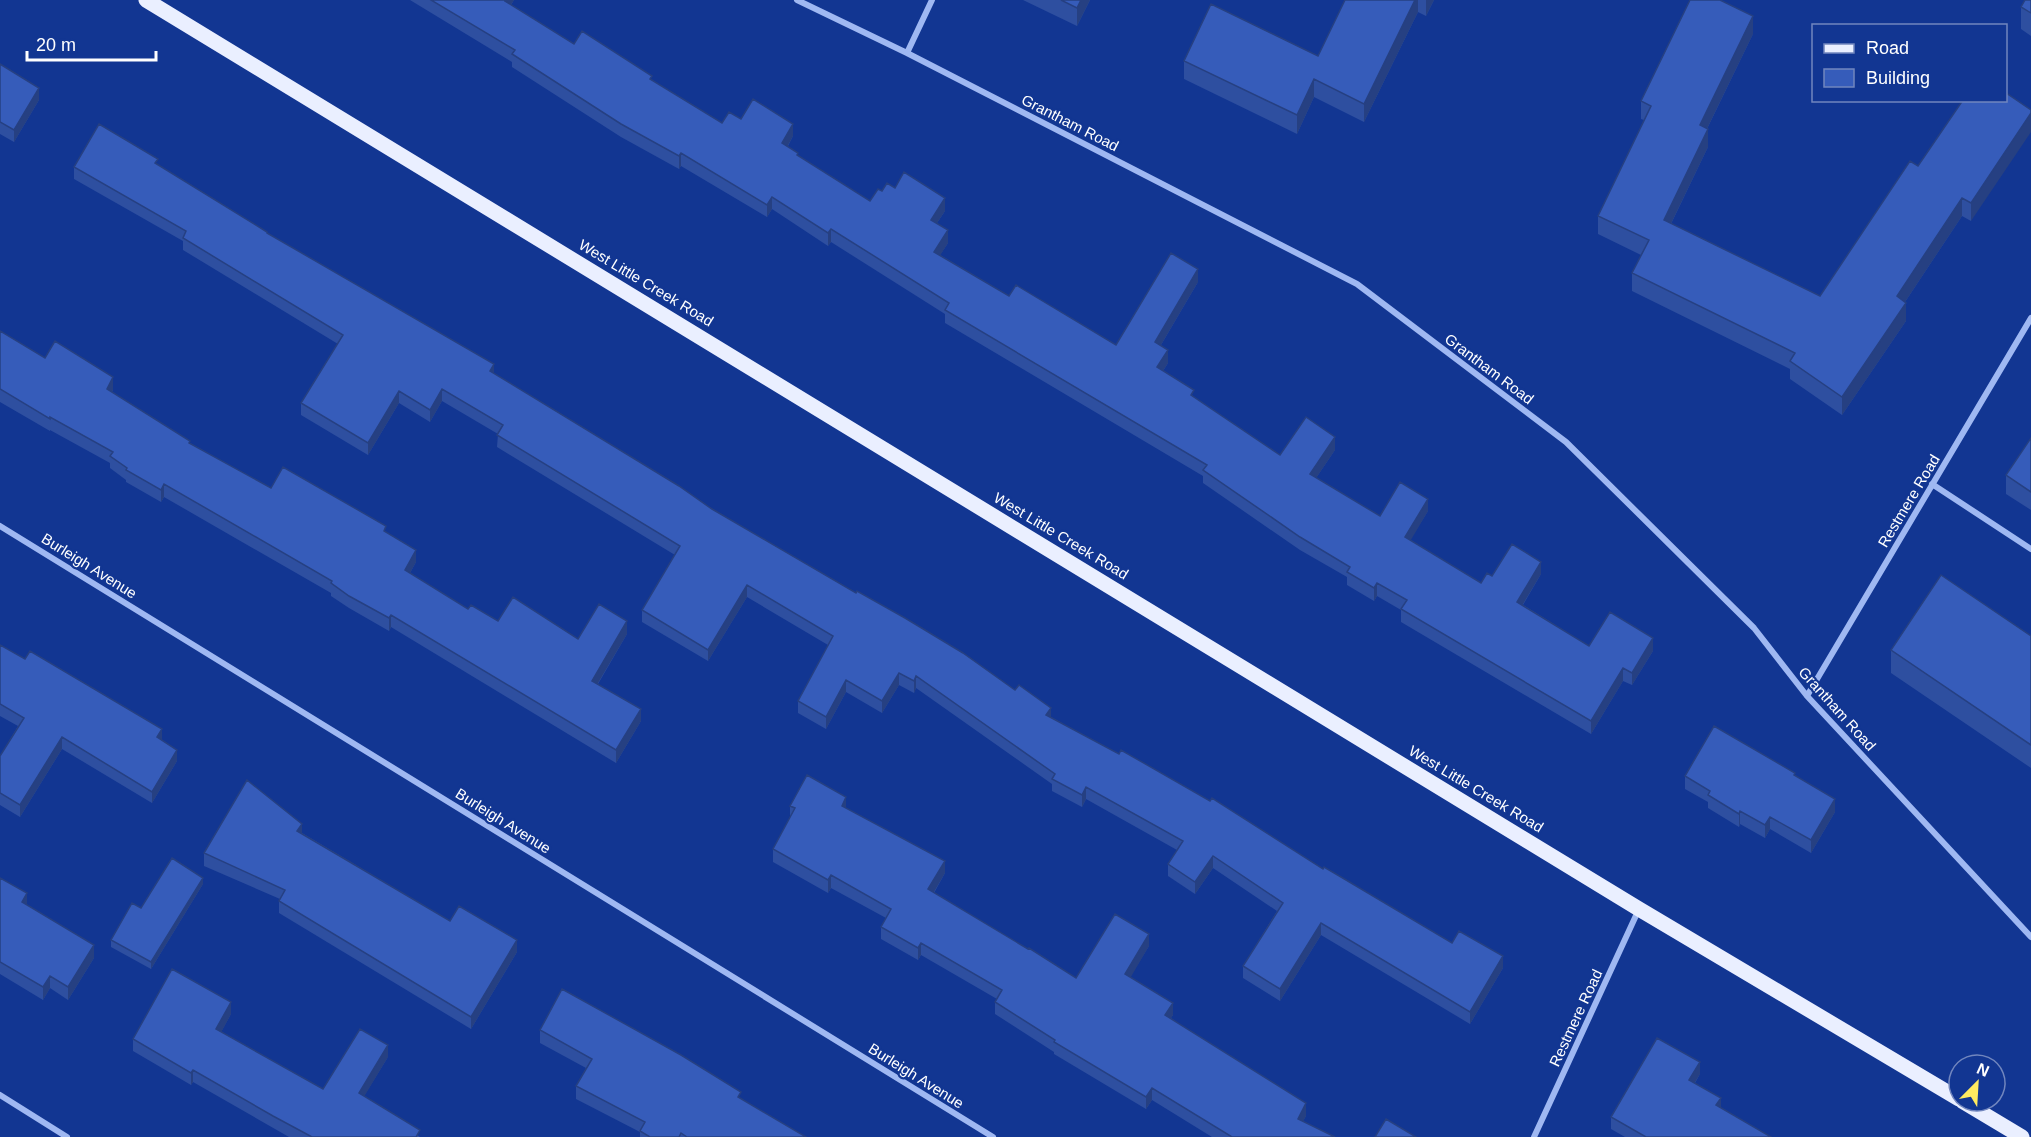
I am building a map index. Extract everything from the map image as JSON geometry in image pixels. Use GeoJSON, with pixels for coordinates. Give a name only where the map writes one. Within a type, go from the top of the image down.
{"type":"FeatureCollection","features":[{"type":"Feature","properties":{"kind":"main road","name":"West Little Creek Road"},"geometry":{"type":"LineString","coordinates":[[146,0],[1639,909],[1947,1092]]}},
{"type":"Feature","properties":{"kind":"main road","name":"West Little Creek Road"},"geometry":{"type":"LineString","coordinates":[[1982,1113],[2022,1137]]}},
{"type":"Feature","properties":{"kind":"street","name":"Grantham Road"},"geometry":{"type":"LineString","coordinates":[[797,0],[907,53],[1357,284],[1566,442],[1754,628],[1807,696],[2031,937]]}},
{"type":"Feature","properties":{"kind":"street"},"geometry":{"type":"LineString","coordinates":[[907,53],[932,0]]}},
{"type":"Feature","properties":{"kind":"street","name":"Restmere Road"},"geometry":{"type":"LineString","coordinates":[[1807,696],[2031,318]]}},
{"type":"Feature","properties":{"kind":"street"},"geometry":{"type":"LineString","coordinates":[[1932,484],[2031,549]]}},
{"type":"Feature","properties":{"kind":"street","name":"Burleigh Avenue"},"geometry":{"type":"LineString","coordinates":[[0,526],[993,1137]]}},
{"type":"Feature","properties":{"kind":"street","name":"Restmere Road"},"geometry":{"type":"LineString","coordinates":[[1534,1137],[1639,909]]}},
{"type":"Feature","properties":{"kind":"street"},"geometry":{"type":"LineString","coordinates":[[0,1095],[67,1137]]}},
{"type":"Feature","properties":{"kind":"building"},"geometry":{"type":"Polygon","coordinates":[[[431,0],[506,0],[574,44],[582,31],[652,76],[650,79],[722,123],[729,112],[741,119],[753,99],[793,124],[782,143],[870,201],[878,189],[882,191],[887,183],[895,188],[904,172],[945,198],[931,220],[948,230],[934,252],[1009,296],[1016,285],[1116,345],[1171,253],[1198,269],[1155,342],[1168,350],[1157,367],[1194,390],[1191,395],[1280,455],[1306,417],[1335,437],[1310,474],[1380,516],[1400,482],[1428,499],[1405,537],[1481,583],[1487,573],[1492,576],[1512,544],[1541,562],[1517,602],[1589,646],[1610,612],[1653,638],[1632,673],[1623,668],[1591,721],[1401,609],[1407,600],[1377,583],[1374,588],[1347,572],[1350,567],[1300,537],[1203,470],[1207,465],[945,310],[949,303],[831,229],[828,233],[772,197],[767,205],[681,153],[679,156],[621,124],[512,54],[515,50],[431,0]]]}},
{"type":"Feature","properties":{"kind":"building"},"geometry":{"type":"Polygon","coordinates":[[[1061,0],[1081,0],[1077,8],[1061,0]]]}},
{"type":"Feature","properties":{"kind":"building"},"geometry":{"type":"Polygon","coordinates":[[[1345,0],[1415,0],[1364,104],[1314,79],[1297,115],[1184,61],[1211,4],[1318,56],[1345,0]]]}},
{"type":"Feature","properties":{"kind":"building"},"geometry":{"type":"Polygon","coordinates":[[[1690,0],[1720,0],[1753,16],[1700,125],[1708,129],[1664,220],[1820,296],[1910,161],[1918,166],[1962,102],[2007,102],[2007,94],[2031,110],[2031,113],[1971,203],[1962,198],[1897,296],[1906,303],[1842,397],[1790,361],[1795,353],[1632,273],[1649,240],[1598,216],[1651,106],[1641,101],[1690,0]]]}},
{"type":"Feature","properties":{"kind":"building"},"geometry":{"type":"Polygon","coordinates":[[[2025,0],[2031,0],[2031,13],[2021,7],[2025,0]]]}},
{"type":"Feature","properties":{"kind":"building"},"geometry":{"type":"Polygon","coordinates":[[[0,64],[39,88],[14,130],[0,122],[0,64]]]}},
{"type":"Feature","properties":{"kind":"building"},"geometry":{"type":"Polygon","coordinates":[[[99,124],[158,159],[155,163],[267,233],[494,364],[490,371],[679,486],[712,509],[856,593],[857,591],[905,618],[963,653],[1015,690],[1019,685],[1051,708],[1046,715],[1119,754],[1121,750],[1210,801],[1212,798],[1323,869],[1324,867],[1452,943],[1459,931],[1503,956],[1470,1012],[1321,923],[1280,989],[1243,966],[1283,903],[1213,856],[1195,882],[1168,864],[1183,841],[1086,787],[1082,795],[1052,779],[1055,774],[916,676],[914,681],[899,673],[882,701],[846,680],[826,717],[798,701],[833,636],[747,585],[708,650],[642,610],[680,546],[497,435],[503,425],[442,389],[430,410],[399,391],[368,443],[301,403],[343,335],[183,238],[186,231],[74,167],[99,124]]]}},
{"type":"Feature","properties":{"kind":"building"},"geometry":{"type":"Polygon","coordinates":[[[0,331],[45,358],[55,341],[113,377],[107,389],[190,441],[189,443],[271,488],[283,467],[386,526],[384,531],[416,550],[405,570],[468,609],[471,605],[498,621],[513,597],[578,639],[599,604],[627,621],[592,681],[641,709],[616,750],[391,615],[389,618],[349,596],[331,583],[332,581],[164,484],[161,490],[126,470],[127,468],[110,456],[113,452],[50,417],[50,419],[0,389],[0,331]]]}},
{"type":"Feature","properties":{"kind":"building"},"geometry":{"type":"Polygon","coordinates":[[[2031,438],[2031,492],[2006,475],[2031,438]]]}},
{"type":"Feature","properties":{"kind":"building"},"geometry":{"type":"Polygon","coordinates":[[[1941,575],[2031,636],[2031,745],[1891,650],[1941,575]]]}},
{"type":"Feature","properties":{"kind":"building"},"geometry":{"type":"Polygon","coordinates":[[[0,645],[25,659],[30,651],[162,729],[157,737],[177,750],[152,792],[62,737],[20,805],[0,793],[0,756],[24,718],[0,704],[0,645]]]}},
{"type":"Feature","properties":{"kind":"building"},"geometry":{"type":"Polygon","coordinates":[[[1714,726],[1835,799],[1811,840],[1770,817],[1765,825],[1740,811],[1739,814],[1708,795],[1710,791],[1685,776],[1714,726]]]}},
{"type":"Feature","properties":{"kind":"building"},"geometry":{"type":"Polygon","coordinates":[[[807,775],[846,797],[842,806],[945,861],[928,889],[1076,978],[1115,914],[1149,934],[1125,974],[1173,1003],[1165,1015],[1306,1103],[1298,1119],[1335,1137],[1232,1137],[1152,1088],[1146,1097],[1054,1042],[1055,1040],[995,1002],[1002,990],[921,943],[918,948],[881,927],[891,909],[831,875],[828,880],[773,849],[795,808],[790,806],[807,775]]]}},
{"type":"Feature","properties":{"kind":"building"},"geometry":{"type":"Polygon","coordinates":[[[247,780],[302,824],[297,831],[450,921],[459,906],[517,940],[471,1017],[279,901],[285,890],[204,853],[247,780]]]}},
{"type":"Feature","properties":{"kind":"building"},"geometry":{"type":"Polygon","coordinates":[[[172,858],[203,878],[151,962],[111,940],[132,903],[141,908],[172,858]]]}},
{"type":"Feature","properties":{"kind":"building"},"geometry":{"type":"Polygon","coordinates":[[[0,878],[27,893],[22,902],[94,945],[68,987],[50,976],[43,987],[0,962],[0,878]]]}},
{"type":"Feature","properties":{"kind":"building"},"geometry":{"type":"Polygon","coordinates":[[[172,969],[231,1002],[216,1029],[323,1089],[360,1029],[388,1045],[359,1093],[420,1130],[416,1137],[312,1137],[193,1070],[191,1073],[133,1039],[172,969]]]}},
{"type":"Feature","properties":{"kind":"building"},"geometry":{"type":"Polygon","coordinates":[[[562,989],[681,1055],[741,1092],[738,1097],[806,1137],[687,1137],[681,1133],[679,1137],[650,1137],[640,1131],[645,1122],[576,1086],[592,1059],[540,1030],[562,989]]]}},
{"type":"Feature","properties":{"kind":"building"},"geometry":{"type":"Polygon","coordinates":[[[1657,1038],[1700,1062],[1689,1080],[1721,1098],[1716,1105],[1771,1137],[1646,1137],[1611,1117],[1657,1038]]]}},
{"type":"Feature","properties":{"kind":"building"},"geometry":{"type":"Polygon","coordinates":[[[1386,1119],[1416,1137],[1375,1137],[1386,1119]]]}}]}
